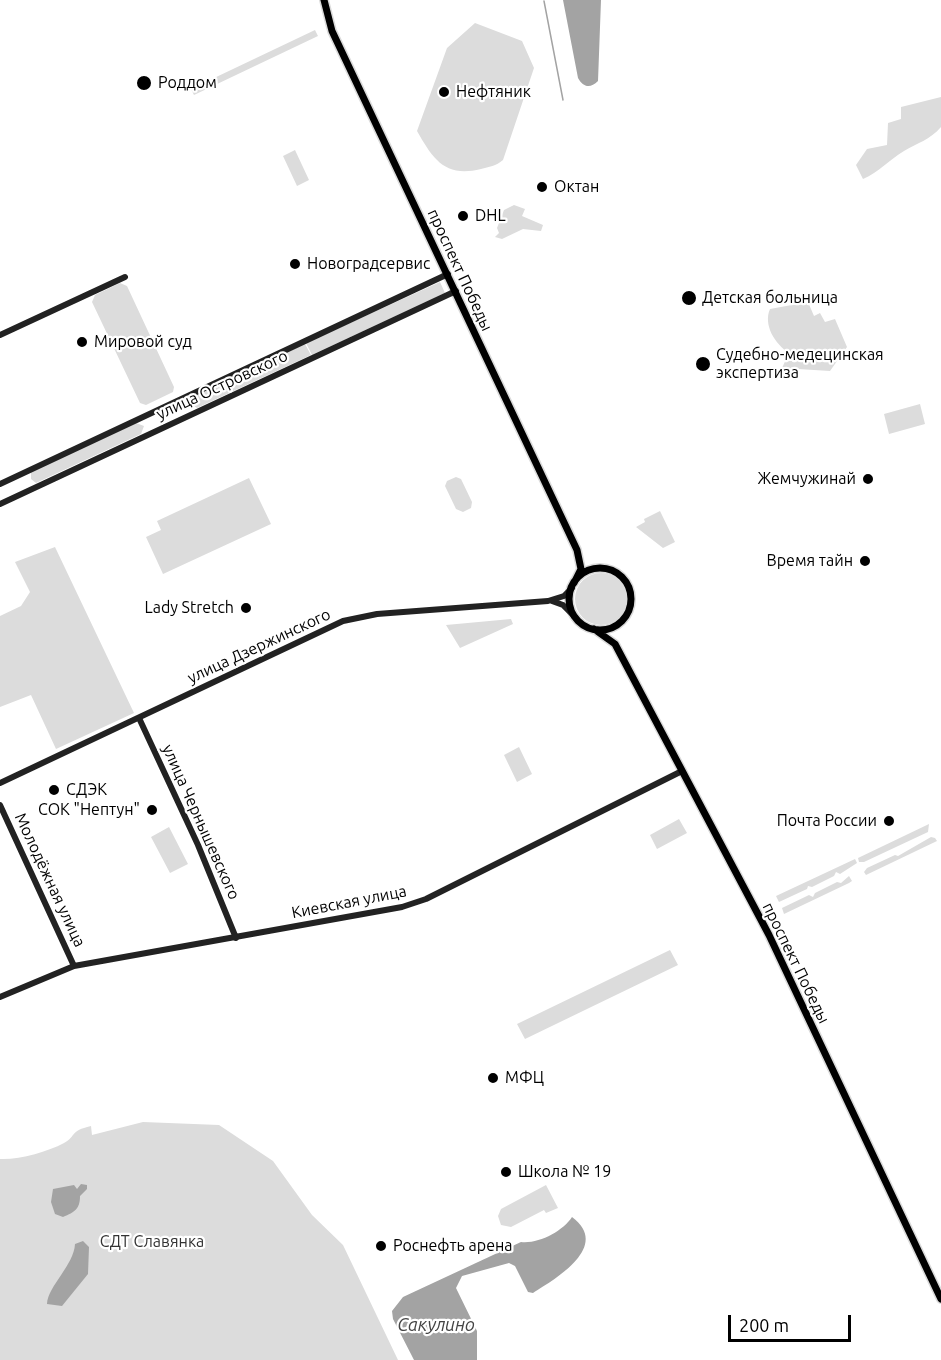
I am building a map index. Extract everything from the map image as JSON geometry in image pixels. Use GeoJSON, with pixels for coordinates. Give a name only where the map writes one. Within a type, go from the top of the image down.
{"type":"FeatureCollection","features":[{"type":"Feature","properties":{"kind":"main road","name":"проспект Победы"},"geometry":{"type":"LineString","coordinates":[[324,0],[332,32],[577,550],[581,569],[573,585]]}},
{"type":"Feature","properties":{"kind":"main road","name":"улица Островского"},"geometry":{"type":"LineString","coordinates":[[0,484],[448,274]]}},
{"type":"Feature","properties":{"kind":"main road"},"geometry":{"type":"LineString","coordinates":[[0,334],[124,276]]}},
{"type":"Feature","properties":{"kind":"main road","name":"улица Островского"},"geometry":{"type":"LineString","coordinates":[[0,504],[456,291]]}},
{"type":"Feature","properties":{"kind":"main road","name":"проспект Победы"},"geometry":{"type":"LineString","coordinates":[[577,550],[587,562],[602,568]]}},
{"type":"Feature","properties":{"kind":"main road"},"geometry":{"type":"LineString","coordinates":[[548,601],[561,603],[582,624],[594,629],[615,626],[626,616],[631,596],[620,576],[602,568],[588,570],[573,585],[569,599],[575,616]]}},
{"type":"Feature","properties":{"kind":"main road","name":"улица Дзержинского"},"geometry":{"type":"LineString","coordinates":[[0,783],[343,621],[377,614],[548,601],[564,596],[573,585]]}},
{"type":"Feature","properties":{"kind":"main road","name":"проспект Победы"},"geometry":{"type":"LineString","coordinates":[[615,626],[615,644]]}},
{"type":"Feature","properties":{"kind":"main road","name":"проспект Победы"},"geometry":{"type":"LineString","coordinates":[[594,629],[615,644],[773,944],[941,1299]]}},
{"type":"Feature","properties":{"kind":"main road","name":"улица Чернышевского"},"geometry":{"type":"LineString","coordinates":[[139,718],[198,845],[236,938]]}},
{"type":"Feature","properties":{"kind":"main road","name":"Киевская улица"},"geometry":{"type":"LineString","coordinates":[[0,997],[74,966],[402,908],[426,899],[682,771]]}},
{"type":"Feature","properties":{"kind":"main road","name":"Молодёжная улица"},"geometry":{"type":"LineString","coordinates":[[0,805],[74,966]]}},
{"type":"Feature","properties":{"kind":"green space","name":"Нефтяник"},"geometry":{"type":"Polygon","coordinates":[[[475,23],[522,41],[534,68],[503,160],[481,169],[458,171],[449,168],[435,158],[417,131],[447,48],[475,23]]]}},
{"type":"Feature","properties":{"kind":"green space"},"geometry":{"type":"Polygon","coordinates":[[[315,30],[318,36],[194,95],[191,89],[315,30]]]}},
{"type":"Feature","properties":{"kind":"green space"},"geometry":{"type":"Polygon","coordinates":[[[941,97],[941,127],[928,138],[904,151],[863,179],[856,165],[867,149],[887,145],[888,123],[901,119],[901,107],[941,97]]]}},
{"type":"Feature","properties":{"kind":"green space"},"geometry":{"type":"Polygon","coordinates":[[[295,150],[309,180],[297,186],[283,156],[295,150]]]}},
{"type":"Feature","properties":{"kind":"green space"},"geometry":{"type":"Polygon","coordinates":[[[514,205],[525,209],[522,216],[543,225],[541,231],[523,229],[502,239],[495,237],[499,233],[497,228],[504,210],[514,205]]]}},
{"type":"Feature","properties":{"kind":"green space"},"geometry":{"type":"Polygon","coordinates":[[[440,282],[445,293],[312,355],[306,343],[440,282]]]}},
{"type":"Feature","properties":{"kind":"green space"},"geometry":{"type":"Polygon","coordinates":[[[120,283],[127,286],[174,387],[173,392],[146,405],[140,403],[92,302],[95,295],[120,283]]]}},
{"type":"Feature","properties":{"kind":"green space"},"geometry":{"type":"Polygon","coordinates":[[[808,302],[814,316],[820,313],[825,322],[835,319],[847,347],[830,371],[782,368],[789,353],[779,345],[769,328],[770,309],[808,302]]]}},
{"type":"Feature","properties":{"kind":"green space"},"geometry":{"type":"Polygon","coordinates":[[[305,344],[311,355],[197,408],[191,404],[192,396],[305,344]]]}},
{"type":"Feature","properties":{"kind":"green space"},"geometry":{"type":"Polygon","coordinates":[[[920,404],[925,424],[889,434],[884,414],[920,404]]]}},
{"type":"Feature","properties":{"kind":"green space"},"geometry":{"type":"Polygon","coordinates":[[[136,423],[144,426],[141,434],[36,483],[31,479],[31,472],[136,423]]]}},
{"type":"Feature","properties":{"kind":"green space"},"geometry":{"type":"Polygon","coordinates":[[[456,477],[461,479],[472,502],[471,508],[463,512],[456,509],[445,486],[447,481],[456,477]]]}},
{"type":"Feature","properties":{"kind":"green space"},"geometry":{"type":"Polygon","coordinates":[[[249,478],[271,524],[163,574],[146,537],[161,530],[157,521],[249,478]]]}},
{"type":"Feature","properties":{"kind":"green space"},"geometry":{"type":"Polygon","coordinates":[[[660,511],[675,542],[663,548],[636,527],[645,522],[644,519],[660,511]]]}},
{"type":"Feature","properties":{"kind":"green space"},"geometry":{"type":"Polygon","coordinates":[[[55,547],[134,713],[56,749],[31,695],[0,707],[0,616],[21,606],[30,592],[15,562],[55,547]]]}},
{"type":"Feature","properties":{"kind":"green space"},"geometry":{"type":"Polygon","coordinates":[[[596,573],[606,573],[615,577],[623,585],[627,599],[623,613],[615,621],[606,625],[596,625],[587,621],[579,613],[575,604],[575,594],[579,585],[587,577],[596,573]]]}},
{"type":"Feature","properties":{"kind":"green space"},"geometry":{"type":"Polygon","coordinates":[[[511,619],[513,624],[460,648],[446,625],[511,619]]]}},
{"type":"Feature","properties":{"kind":"green space"},"geometry":{"type":"Polygon","coordinates":[[[519,747],[532,774],[517,782],[504,755],[519,747]]]}},
{"type":"Feature","properties":{"kind":"green space"},"geometry":{"type":"Polygon","coordinates":[[[679,819],[687,833],[657,849],[650,835],[679,819]]]}},
{"type":"Feature","properties":{"kind":"green space"},"geometry":{"type":"Polygon","coordinates":[[[929,824],[928,832],[864,862],[859,862],[858,858],[929,824]]]}},
{"type":"Feature","properties":{"kind":"green space"},"geometry":{"type":"Polygon","coordinates":[[[169,827],[188,864],[170,873],[151,837],[169,827]]]}},
{"type":"Feature","properties":{"kind":"green space"},"geometry":{"type":"Polygon","coordinates":[[[931,837],[937,841],[866,875],[864,872],[867,868],[895,855],[898,856],[931,837]]]}},
{"type":"Feature","properties":{"kind":"green space"},"geometry":{"type":"Polygon","coordinates":[[[855,859],[857,863],[840,874],[836,872],[834,876],[812,887],[808,886],[807,889],[779,902],[776,896],[855,859]]]}},
{"type":"Feature","properties":{"kind":"green space"},"geometry":{"type":"Polygon","coordinates":[[[849,876],[852,881],[849,883],[784,914],[782,908],[809,895],[813,897],[815,893],[837,882],[841,883],[849,876]]]}},
{"type":"Feature","properties":{"kind":"green space"},"geometry":{"type":"Polygon","coordinates":[[[670,950],[678,965],[525,1039],[517,1024],[670,950]]]}},
{"type":"Feature","properties":{"kind":"green space","name":"СДТ Славянка"},"geometry":{"type":"Polygon","coordinates":[[[143,1122],[219,1125],[273,1161],[312,1215],[343,1245],[398,1360],[0,1360],[0,1159],[24,1157],[50,1149],[64,1143],[79,1130],[91,1126],[92,1135],[143,1122]]]}},
{"type":"Feature","properties":{"kind":"green space"},"geometry":{"type":"Polygon","coordinates":[[[546,1185],[558,1208],[546,1213],[544,1210],[511,1227],[501,1225],[498,1216],[501,1209],[546,1185]]]}},
{"type":"Feature","properties":{"kind":"water"},"geometry":{"type":"Polygon","coordinates":[[[563,0],[601,0],[598,81],[589,86],[584,85],[578,78],[563,0]]]}},
{"type":"Feature","properties":{"kind":"water"},"geometry":{"type":"Polygon","coordinates":[[[81,1184],[87,1185],[87,1189],[80,1196],[76,1210],[63,1217],[55,1214],[51,1202],[53,1189],[74,1185],[77,1189],[81,1184]]]}},
{"type":"Feature","properties":{"kind":"water","name":"Сакулино"},"geometry":{"type":"Polygon","coordinates":[[[572,1217],[583,1228],[586,1239],[583,1250],[566,1270],[533,1293],[528,1292],[515,1266],[509,1263],[462,1276],[456,1288],[477,1331],[477,1360],[414,1360],[393,1319],[392,1311],[403,1297],[521,1242],[535,1241],[550,1236],[572,1217]]]}},
{"type":"Feature","properties":{"kind":"water"},"geometry":{"type":"Polygon","coordinates":[[[83,1241],[89,1247],[88,1274],[62,1306],[47,1304],[48,1297],[74,1252],[75,1244],[83,1241]]]}},
{"type":"Feature","properties":{"kind":"waterway"},"geometry":{"type":"LineString","coordinates":[[544,1],[563,100]]}},
{"type":"Feature","properties":{"kind":"place","name":"Роддом"},"geometry":{"type":"Point","coordinates":[144,83]}},
{"type":"Feature","properties":{"kind":"place","name":"Нефтяник"},"geometry":{"type":"Point","coordinates":[444,92]}},
{"type":"Feature","properties":{"kind":"place","name":"Октан"},"geometry":{"type":"Point","coordinates":[542,187]}},
{"type":"Feature","properties":{"kind":"place","name":"DHL"},"geometry":{"type":"Point","coordinates":[463,216]}},
{"type":"Feature","properties":{"kind":"place","name":"Новоградсервис"},"geometry":{"type":"Point","coordinates":[295,264]}},
{"type":"Feature","properties":{"kind":"place","name":"Детская больница"},"geometry":{"type":"Point","coordinates":[689,298]}},
{"type":"Feature","properties":{"kind":"place","name":"Мировой суд"},"geometry":{"type":"Point","coordinates":[82,342]}},
{"type":"Feature","properties":{"kind":"place","name":"Судебно-медецинская экспертиза"},"geometry":{"type":"Point","coordinates":[703,364]}},
{"type":"Feature","properties":{"kind":"place","name":"Жемчужинай"},"geometry":{"type":"Point","coordinates":[868,479]}},
{"type":"Feature","properties":{"kind":"place","name":"Время тайн"},"geometry":{"type":"Point","coordinates":[865,561]}},
{"type":"Feature","properties":{"kind":"place","name":"Lady Stretch"},"geometry":{"type":"Point","coordinates":[246,608]}},
{"type":"Feature","properties":{"kind":"place","name":"СДЭК"},"geometry":{"type":"Point","coordinates":[54,790]}},
{"type":"Feature","properties":{"kind":"place","name":"СОК \"Нептун\""},"geometry":{"type":"Point","coordinates":[152,810]}},
{"type":"Feature","properties":{"kind":"place","name":"Почта России"},"geometry":{"type":"Point","coordinates":[889,821]}},
{"type":"Feature","properties":{"kind":"place","name":"МФЦ"},"geometry":{"type":"Point","coordinates":[493,1078]}},
{"type":"Feature","properties":{"kind":"place","name":"Школа № 19"},"geometry":{"type":"Point","coordinates":[506,1172]}},
{"type":"Feature","properties":{"kind":"place","name":"Роснефть арена"},"geometry":{"type":"Point","coordinates":[381,1246]}}]}
